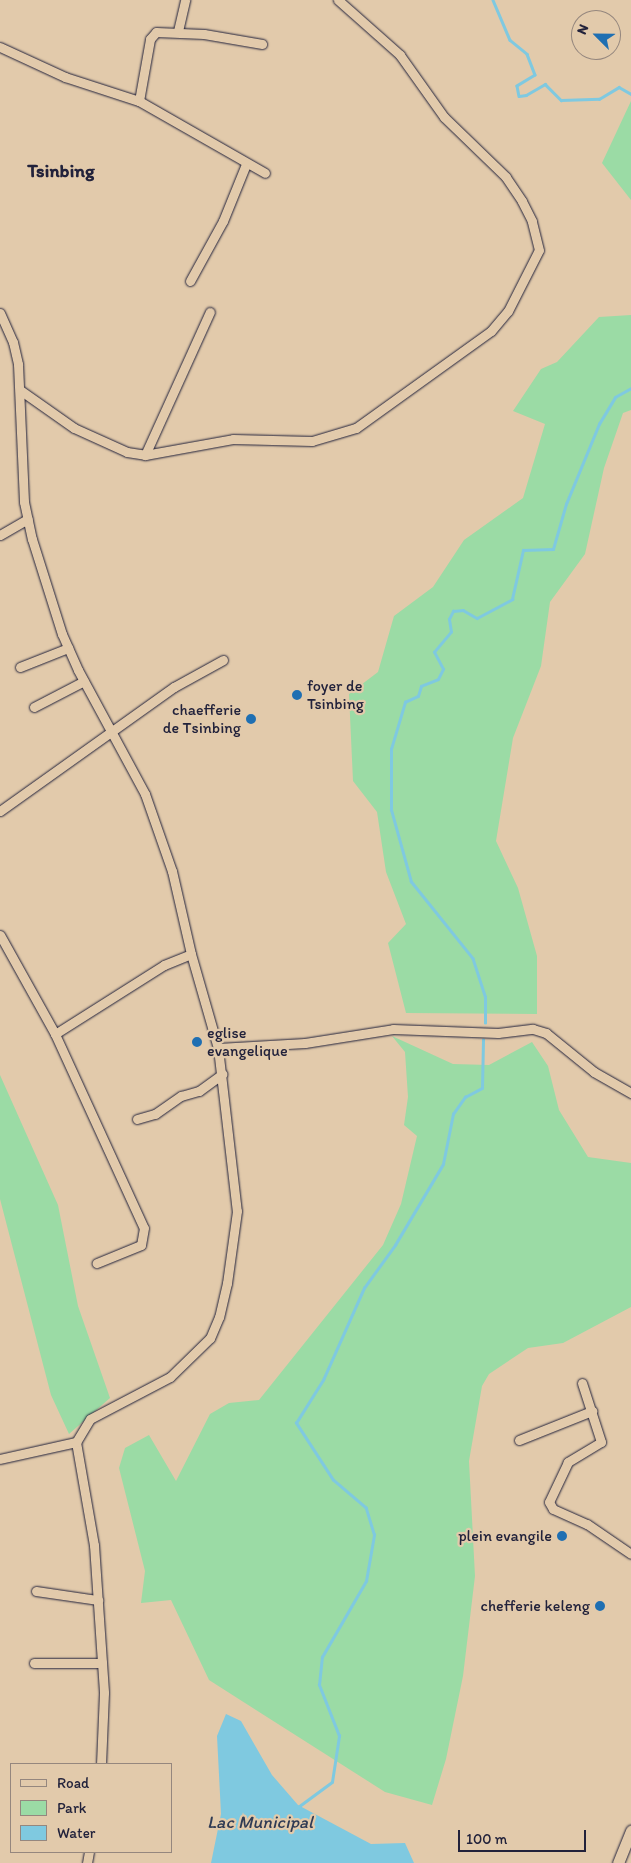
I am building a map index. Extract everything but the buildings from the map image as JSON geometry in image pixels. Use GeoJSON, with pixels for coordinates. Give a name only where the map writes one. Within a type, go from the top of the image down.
{"type":"FeatureCollection","features":[{"type":"Feature","properties":{"kind":"main road"},"geometry":{"type":"LineString","coordinates":[[618,1863],[631,1830]]}},
{"type":"Feature","properties":{"kind":"street"},"geometry":{"type":"LineString","coordinates":[[178,31],[185,0]]}},
{"type":"Feature","properties":{"kind":"street"},"geometry":{"type":"LineString","coordinates":[[20,390],[94,439],[127,452],[145,455],[233,439],[312,441],[356,428],[491,331],[508,311],[535,263],[538,242],[532,221],[506,177],[444,117],[400,55],[338,0]]}},
{"type":"Feature","properties":{"kind":"street"},"geometry":{"type":"LineString","coordinates":[[139,101],[153,35],[178,31],[262,44]]}},
{"type":"Feature","properties":{"kind":"street"},"geometry":{"type":"LineString","coordinates":[[0,47],[57,74],[139,101],[246,164],[265,173]]}},
{"type":"Feature","properties":{"kind":"street"},"geometry":{"type":"LineString","coordinates":[[190,281],[223,221],[246,164]]}},
{"type":"Feature","properties":{"kind":"street"},"geometry":{"type":"LineString","coordinates":[[145,455],[210,312]]}},
{"type":"Feature","properties":{"kind":"street"},"geometry":{"type":"LineString","coordinates":[[0,313],[13,342],[20,390],[22,471],[28,519],[44,581],[68,648],[113,732],[151,811],[172,871],[191,954],[218,1048],[237,1211],[219,1317],[210,1338],[196,1355],[170,1377],[90,1419],[76,1442],[94,1545],[102,1664],[101,1763]]}},
{"type":"Feature","properties":{"kind":"street"},"geometry":{"type":"LineString","coordinates":[[0,535],[28,519]]}},
{"type":"Feature","properties":{"kind":"street"},"geometry":{"type":"LineString","coordinates":[[20,667],[68,648]]}},
{"type":"Feature","properties":{"kind":"street"},"geometry":{"type":"LineString","coordinates":[[0,811],[181,682],[223,660]]}},
{"type":"Feature","properties":{"kind":"street"},"geometry":{"type":"LineString","coordinates":[[34,707],[84,681]]}},
{"type":"Feature","properties":{"kind":"street"},"geometry":{"type":"LineString","coordinates":[[0,935],[55,1034],[144,1228],[141,1245],[97,1263]]}},
{"type":"Feature","properties":{"kind":"street"},"geometry":{"type":"LineString","coordinates":[[55,1034],[164,965],[191,954]]}},
{"type":"Feature","properties":{"kind":"street"},"geometry":{"type":"LineString","coordinates":[[218,1048],[305,1043],[393,1029],[498,1033],[533,1029],[546,1033],[594,1072],[631,1093]]}},
{"type":"Feature","properties":{"kind":"street"},"geometry":{"type":"LineString","coordinates":[[137,1119],[155,1114],[181,1096],[199,1091],[222,1074]]}},
{"type":"Feature","properties":{"kind":"street"},"geometry":{"type":"LineString","coordinates":[[582,1383],[601,1442],[568,1462],[549,1502],[553,1509],[586,1524],[631,1554]]}},
{"type":"Feature","properties":{"kind":"street"},"geometry":{"type":"LineString","coordinates":[[520,1440],[592,1411]]}},
{"type":"Feature","properties":{"kind":"street"},"geometry":{"type":"LineString","coordinates":[[0,1459],[76,1442]]}},
{"type":"Feature","properties":{"kind":"street"},"geometry":{"type":"LineString","coordinates":[[36,1591],[98,1600]]}},
{"type":"Feature","properties":{"kind":"street"},"geometry":{"type":"LineString","coordinates":[[34,1663],[102,1664]]}},
{"type":"Feature","properties":{"kind":"green space"},"geometry":{"type":"Polygon","coordinates":[[[631,101],[631,200],[602,163],[631,101]]]}},
{"type":"Feature","properties":{"kind":"green space"},"geometry":{"type":"Polygon","coordinates":[[[631,315],[631,410],[623,413],[604,468],[585,554],[550,602],[541,666],[513,738],[496,841],[518,888],[537,956],[537,1014],[406,1013],[388,943],[406,924],[386,872],[377,812],[353,781],[349,694],[378,672],[394,616],[433,587],[464,540],[523,498],[545,424],[513,411],[541,369],[557,362],[599,317],[631,315]]]}},
{"type":"Feature","properties":{"kind":"green space"},"geometry":{"type":"Polygon","coordinates":[[[392,1036],[453,1064],[489,1065],[532,1042],[548,1066],[559,1110],[588,1157],[631,1163],[631,1307],[563,1343],[528,1348],[489,1374],[482,1386],[469,1461],[475,1576],[463,1676],[446,1759],[432,1805],[385,1792],[209,1680],[171,1600],[141,1603],[145,1571],[119,1468],[125,1448],[149,1435],[176,1481],[210,1414],[229,1403],[259,1400],[383,1245],[401,1204],[417,1136],[404,1125],[408,1097],[405,1052],[392,1036]]]}},
{"type":"Feature","properties":{"kind":"green space"},"geometry":{"type":"Polygon","coordinates":[[[0,1075],[58,1205],[78,1306],[110,1398],[69,1434],[51,1395],[0,1199],[0,1075]]]}},
{"type":"Feature","properties":{"kind":"water","name":"Lac Municipal"},"geometry":{"type":"Polygon","coordinates":[[[226,1714],[241,1721],[272,1775],[298,1805],[371,1844],[405,1843],[414,1863],[211,1863],[221,1814],[217,1736],[226,1714]]]}},
{"type":"Feature","properties":{"kind":"waterway"},"geometry":{"type":"LineString","coordinates":[[493,0],[510,40],[527,54],[535,75],[517,86],[519,96],[526,95],[545,84],[561,100],[599,99],[619,87],[631,94]]}},
{"type":"Feature","properties":{"kind":"waterway"},"geometry":{"type":"LineString","coordinates":[[485,1023],[485,997],[473,959],[411,882],[391,810],[391,749],[405,702],[418,696],[421,686],[438,679],[443,669],[434,652],[451,632],[449,619],[453,611],[463,610],[477,618],[512,599],[523,550],[553,549],[566,504],[599,424],[615,397],[631,388]]}},
{"type":"Feature","properties":{"kind":"waterway"},"geometry":{"type":"LineString","coordinates":[[298,1807],[332,1782],[339,1736],[319,1685],[322,1657],[366,1581],[374,1535],[366,1508],[333,1480],[296,1423],[323,1380],[364,1288],[395,1245],[443,1164],[453,1114],[465,1097],[482,1088],[483,1040]]}},
{"type":"Feature","properties":{"kind":"place","name":"foyer de Tsinbing"},"geometry":{"type":"Point","coordinates":[297,695]}},
{"type":"Feature","properties":{"kind":"place","name":"chaefferie de Tsinbing"},"geometry":{"type":"Point","coordinates":[251,719]}},
{"type":"Feature","properties":{"kind":"place","name":"eglise evangelique"},"geometry":{"type":"Point","coordinates":[197,1042]}},
{"type":"Feature","properties":{"kind":"place","name":"plein evangile"},"geometry":{"type":"Point","coordinates":[562,1536]}},
{"type":"Feature","properties":{"kind":"place","name":"chefferie keleng"},"geometry":{"type":"Point","coordinates":[600,1606]}},
{"type":"Feature","properties":{"kind":"district","name":"Tsinbing"},"geometry":{"type":"Point","coordinates":[61,171]}}]}
